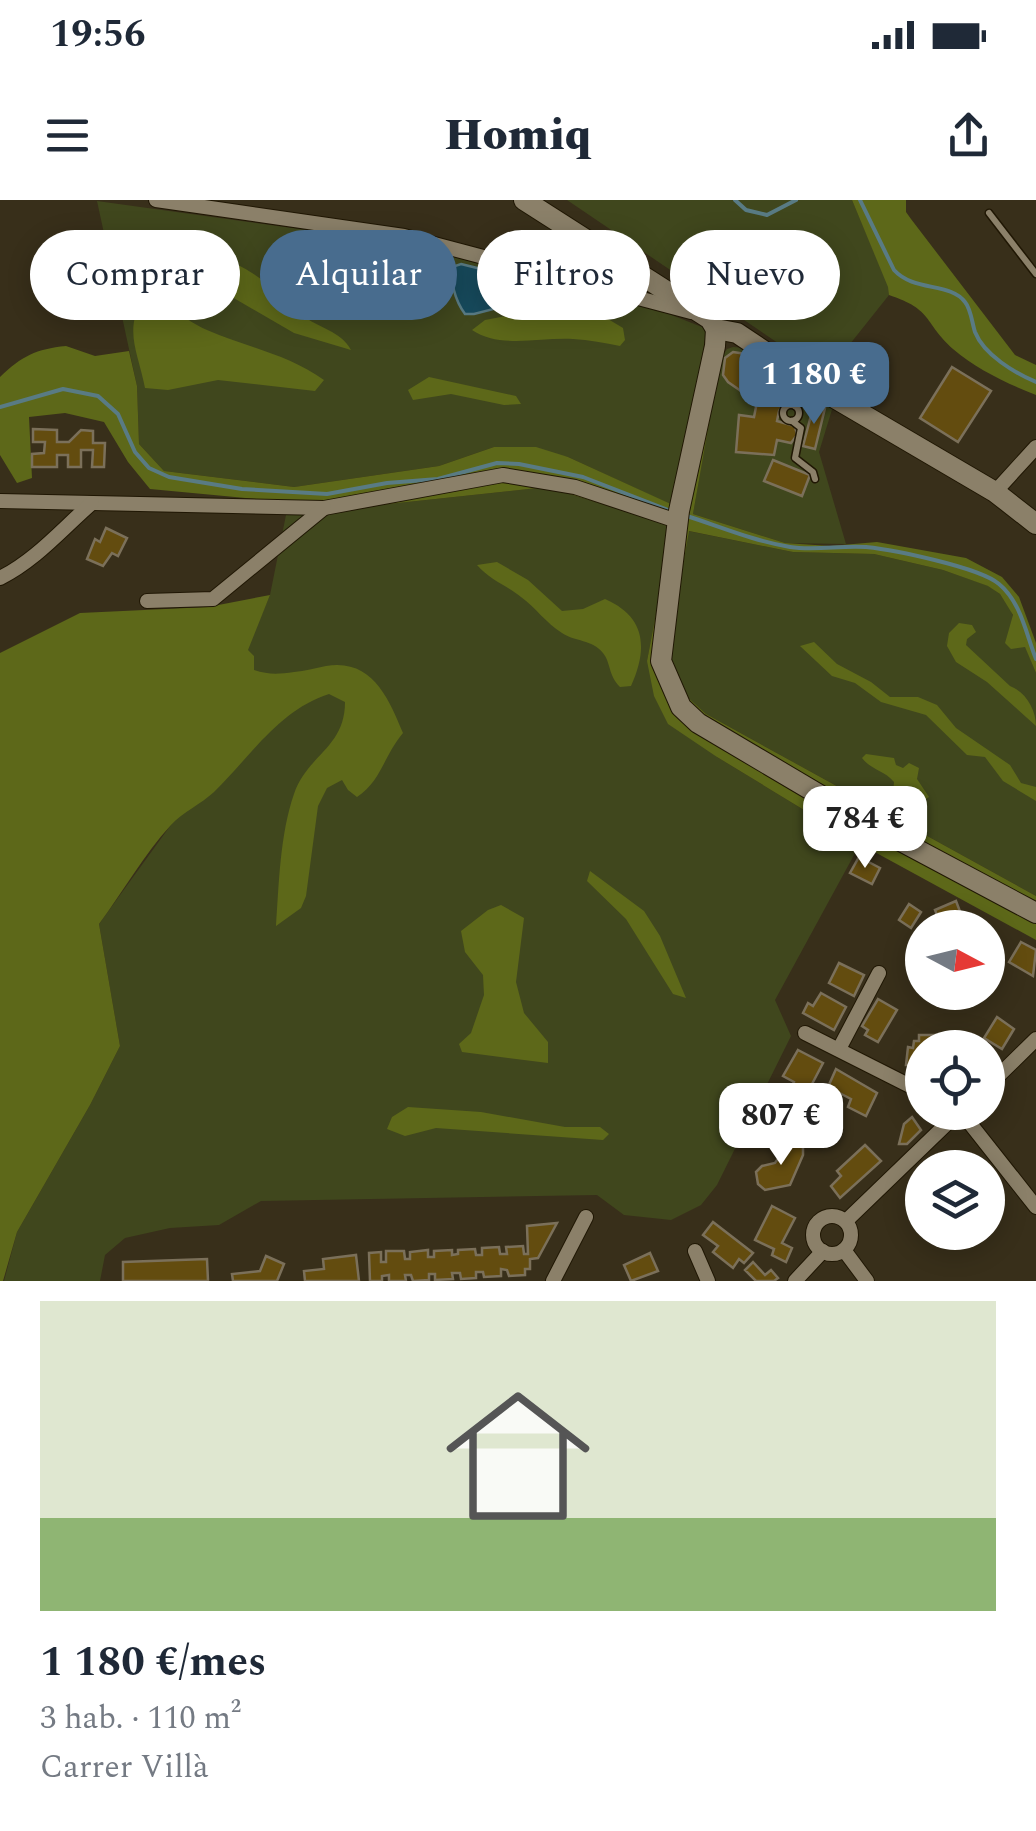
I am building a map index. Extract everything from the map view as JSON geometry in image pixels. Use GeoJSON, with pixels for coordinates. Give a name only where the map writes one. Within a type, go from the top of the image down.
{"type":"FeatureCollection","features":[{"type":"Feature","properties":{"kind":"street"},"geometry":{"type":"LineString","coordinates":[[156,200],[404,236],[477,255]]}},
{"type":"Feature","properties":{"kind":"street"},"geometry":{"type":"LineString","coordinates":[[524,200],[571,230]]}},
{"type":"Feature","properties":{"kind":"street"},"geometry":{"type":"LineString","coordinates":[[650,282],[709,322],[716,346],[678,517],[660,661],[681,707],[698,723],[867,822],[1036,913]]}},
{"type":"Feature","properties":{"kind":"street"},"geometry":{"type":"LineString","coordinates":[[650,303],[737,333],[808,381],[995,492],[1036,524]]}},
{"type":"Feature","properties":{"kind":"street"},"geometry":{"type":"LineString","coordinates":[[995,492],[1036,447]]}},
{"type":"Feature","properties":{"kind":"street"},"geometry":{"type":"LineString","coordinates":[[0,500],[324,508],[502,475],[575,487],[678,517]]}},
{"type":"Feature","properties":{"kind":"street"},"geometry":{"type":"LineString","coordinates":[[0,578],[20,568],[92,502]]}},
{"type":"Feature","properties":{"kind":"street"},"geometry":{"type":"LineString","coordinates":[[146,601],[214,599],[324,508]]}},
{"type":"Feature","properties":{"kind":"street"},"geometry":{"type":"LineString","coordinates":[[839,1050],[880,973]]}},
{"type":"Feature","properties":{"kind":"street"},"geometry":{"type":"LineString","coordinates":[[805,1032],[905,1083]]}},
{"type":"Feature","properties":{"kind":"street"},"geometry":{"type":"LineString","coordinates":[[1005,1070],[1036,1040]]}},
{"type":"Feature","properties":{"kind":"street"},"geometry":{"type":"LineString","coordinates":[[846,1221],[941,1130]]}},
{"type":"Feature","properties":{"kind":"street"},"geometry":{"type":"LineString","coordinates":[[974,1130],[1036,1208]]}},
{"type":"Feature","properties":{"kind":"street"},"geometry":{"type":"LineString","coordinates":[[831,1215],[846,1221],[852,1232],[844,1250],[822,1251],[814,1238],[817,1223],[831,1215]]}},
{"type":"Feature","properties":{"kind":"street"},"geometry":{"type":"LineString","coordinates":[[552,1281],[586,1217]]}},
{"type":"Feature","properties":{"kind":"street"},"geometry":{"type":"LineString","coordinates":[[844,1250],[867,1281]]}},
{"type":"Feature","properties":{"kind":"street"},"geometry":{"type":"LineString","coordinates":[[694,1251],[708,1281]]}},
{"type":"Feature","properties":{"kind":"street"},"geometry":{"type":"LineString","coordinates":[[795,1281],[822,1251]]}},
{"type":"Feature","properties":{"kind":"lane"},"geometry":{"type":"LineString","coordinates":[[989,213],[1036,274]]}},
{"type":"Feature","properties":{"kind":"lane"},"geometry":{"type":"LineString","coordinates":[[795,406],[808,381]]}},
{"type":"Feature","properties":{"kind":"lane"},"geometry":{"type":"LineString","coordinates":[[792,421],[799,414],[795,406]]}},
{"type":"Feature","properties":{"kind":"lane"},"geometry":{"type":"LineString","coordinates":[[795,406],[786,407],[783,412],[785,418],[802,428],[795,458],[813,472],[815,479]]}},
{"type":"Feature","properties":{"kind":"green space"},"geometry":{"type":"Polygon","coordinates":[[[567,200],[852,200],[889,295],[850,344],[840,385],[744,320],[840,320],[840,230],[670,230],[670,270],[650,256],[650,230],[611,230],[567,200]]]}},
{"type":"Feature","properties":{"kind":"green space"},"geometry":{"type":"Polygon","coordinates":[[[852,200],[906,200],[906,212],[1015,355],[1036,365],[1036,395],[972,363],[943,340],[914,306],[889,295],[852,200]]]}},
{"type":"Feature","properties":{"kind":"green space"},"geometry":{"type":"Polygon","coordinates":[[[97,201],[307,230],[260,230],[260,320],[457,320],[457,258],[477,263],[477,320],[650,320],[650,309],[670,314],[670,320],[684,320],[707,329],[674,506],[568,457],[494,447],[439,466],[294,487],[164,471],[139,444],[137,386],[123,320],[240,320],[240,230],[103,230],[97,201]]]}},
{"type":"Feature","properties":{"kind":"green space"},"geometry":{"type":"Polygon","coordinates":[[[240,266],[260,279],[260,313],[240,302],[240,266]]]}},
{"type":"Feature","properties":{"kind":"green space"},"geometry":{"type":"Polygon","coordinates":[[[135,320],[189,320],[281,357],[324,380],[315,391],[218,380],[168,390],[145,388],[135,320]]]}},
{"type":"Feature","properties":{"kind":"green space"},"geometry":{"type":"Polygon","coordinates":[[[272,320],[310,320],[341,338],[351,350],[294,333],[272,320]]]}},
{"type":"Feature","properties":{"kind":"green space"},"geometry":{"type":"Polygon","coordinates":[[[485,320],[610,320],[623,328],[625,340],[620,346],[573,339],[507,341],[472,330],[485,320]]]}},
{"type":"Feature","properties":{"kind":"green space"},"geometry":{"type":"Polygon","coordinates":[[[66,346],[95,356],[129,351],[137,386],[139,444],[164,471],[294,487],[439,466],[494,447],[536,447],[568,457],[673,505],[691,413],[710,418],[693,514],[785,543],[830,546],[877,542],[966,558],[1002,577],[1019,597],[1036,643],[1036,673],[1025,647],[1011,649],[1005,643],[1013,615],[1000,594],[988,586],[943,570],[874,554],[793,552],[689,531],[667,654],[685,695],[706,714],[1036,896],[1036,940],[1005,923],[1005,910],[981,910],[860,844],[668,724],[654,696],[647,661],[667,524],[547,487],[286,515],[287,502],[150,489],[104,422],[65,413],[29,417],[32,478],[17,483],[0,455],[0,377],[15,364],[46,349],[66,346]]]}},
{"type":"Feature","properties":{"kind":"green space"},"geometry":{"type":"Polygon","coordinates":[[[733,347],[745,348],[834,403],[819,452],[846,544],[785,543],[693,514],[720,360],[733,347]]]}},
{"type":"Feature","properties":{"kind":"green space"},"geometry":{"type":"Polygon","coordinates":[[[429,377],[516,396],[521,404],[504,405],[451,394],[413,400],[408,390],[429,377]]]}},
{"type":"Feature","properties":{"kind":"green space"},"geometry":{"type":"Polygon","coordinates":[[[547,487],[668,525],[647,661],[717,757],[860,844],[775,1000],[791,1036],[717,1185],[701,1205],[671,1220],[624,1215],[597,1195],[261,1201],[219,1225],[170,1228],[125,1238],[105,1255],[100,1281],[4,1281],[17,1232],[120,1046],[99,924],[173,822],[270,595],[286,515],[547,487]]]}},
{"type":"Feature","properties":{"kind":"green space"},"geometry":{"type":"Polygon","coordinates":[[[688,531],[793,552],[874,554],[943,570],[989,586],[1000,594],[1036,673],[1036,896],[706,714],[685,696],[667,654],[688,531]]]}},
{"type":"Feature","properties":{"kind":"green space"},"geometry":{"type":"Polygon","coordinates":[[[497,562],[528,580],[562,611],[583,609],[605,599],[629,615],[636,624],[641,647],[631,686],[620,687],[599,648],[562,633],[477,565],[497,562]]]}},
{"type":"Feature","properties":{"kind":"green space"},"geometry":{"type":"Polygon","coordinates":[[[270,595],[248,650],[254,656],[254,670],[279,674],[326,666],[355,668],[385,695],[403,733],[372,783],[357,797],[342,780],[327,788],[318,806],[306,896],[301,908],[276,926],[289,809],[300,781],[339,730],[345,702],[329,694],[295,711],[214,792],[176,820],[152,848],[99,924],[120,1046],[17,1232],[0,1281],[0,653],[80,613],[208,607],[270,595]]]}},
{"type":"Feature","properties":{"kind":"green space"},"geometry":{"type":"Polygon","coordinates":[[[959,623],[972,625],[976,632],[966,645],[1025,697],[1036,726],[987,682],[956,662],[947,646],[949,633],[959,623]]]}},
{"type":"Feature","properties":{"kind":"green space"},"geometry":{"type":"Polygon","coordinates":[[[814,642],[837,664],[890,697],[918,697],[937,705],[956,728],[1010,765],[1021,783],[1036,787],[1036,801],[1003,781],[985,757],[967,755],[926,715],[881,702],[855,683],[832,676],[800,646],[814,642]]]}},
{"type":"Feature","properties":{"kind":"green space"},"geometry":{"type":"Polygon","coordinates":[[[866,754],[894,758],[896,765],[903,768],[909,763],[919,768],[917,779],[929,797],[908,816],[892,805],[894,782],[862,758],[866,754]]]}},
{"type":"Feature","properties":{"kind":"green space"},"geometry":{"type":"Polygon","coordinates":[[[590,871],[644,911],[660,936],[686,998],[673,994],[626,919],[587,881],[590,871]]]}},
{"type":"Feature","properties":{"kind":"green space"},"geometry":{"type":"Polygon","coordinates":[[[501,905],[524,918],[516,982],[524,1013],[548,1042],[548,1063],[462,1052],[459,1044],[471,1033],[484,995],[483,975],[465,952],[461,931],[501,905]]]}},
{"type":"Feature","properties":{"kind":"green space"},"geometry":{"type":"Polygon","coordinates":[[[408,1107],[481,1112],[565,1127],[600,1127],[609,1134],[603,1140],[436,1128],[405,1136],[387,1129],[392,1117],[408,1107]]]}},
{"type":"Feature","properties":{"kind":"water"},"geometry":{"type":"Polygon","coordinates":[[[457,265],[477,268],[477,313],[465,314],[457,299],[457,265]]]}},
{"type":"Feature","properties":{"kind":"building"},"geometry":{"type":"Polygon","coordinates":[[[733,352],[746,354],[796,386],[779,411],[777,421],[795,426],[797,435],[791,443],[777,440],[774,455],[736,452],[739,415],[754,417],[757,402],[723,375],[725,358],[733,352]]]}},
{"type":"Feature","properties":{"kind":"building"},"geometry":{"type":"Polygon","coordinates":[[[952,367],[991,391],[958,442],[920,418],[952,367]]]}},
{"type":"Feature","properties":{"kind":"building"},"geometry":{"type":"Polygon","coordinates":[[[814,404],[825,408],[815,449],[803,446],[814,404]]]}},
{"type":"Feature","properties":{"kind":"building"},"geometry":{"type":"Polygon","coordinates":[[[33,429],[57,430],[57,442],[69,442],[81,430],[93,431],[93,443],[105,443],[104,467],[92,467],[93,450],[81,450],[81,467],[68,467],[68,455],[57,455],[57,467],[32,467],[32,454],[44,453],[45,442],[33,442],[33,429]]]}},
{"type":"Feature","properties":{"kind":"building"},"geometry":{"type":"Polygon","coordinates":[[[773,460],[810,475],[802,496],[764,481],[773,460]]]}},
{"type":"Feature","properties":{"kind":"building"},"geometry":{"type":"Polygon","coordinates":[[[106,528],[127,538],[118,556],[112,553],[103,566],[87,559],[95,539],[100,542],[106,528]]]}},
{"type":"Feature","properties":{"kind":"building"},"geometry":{"type":"Polygon","coordinates":[[[859,857],[880,868],[872,884],[850,873],[859,857]]]}},
{"type":"Feature","properties":{"kind":"building"},"geometry":{"type":"Polygon","coordinates":[[[956,901],[959,910],[935,910],[956,901]]]}},
{"type":"Feature","properties":{"kind":"building"},"geometry":{"type":"Polygon","coordinates":[[[1021,942],[1036,950],[1033,976],[1009,962],[1021,942]]]}},
{"type":"Feature","properties":{"kind":"building"},"geometry":{"type":"Polygon","coordinates":[[[839,963],[864,975],[854,996],[829,983],[839,963]]]}},
{"type":"Feature","properties":{"kind":"building"},"geometry":{"type":"Polygon","coordinates":[[[821,993],[846,1007],[834,1030],[803,1013],[821,993]]]}},
{"type":"Feature","properties":{"kind":"building"},"geometry":{"type":"Polygon","coordinates":[[[878,999],[897,1010],[878,1042],[865,1035],[868,1030],[862,1026],[878,999]]]}},
{"type":"Feature","properties":{"kind":"building"},"geometry":{"type":"Polygon","coordinates":[[[997,1017],[1014,1029],[1005,1044],[1005,1030],[989,1030],[997,1017]]]}},
{"type":"Feature","properties":{"kind":"building"},"geometry":{"type":"Polygon","coordinates":[[[798,1050],[823,1063],[801,1105],[787,1099],[794,1082],[783,1076],[798,1050]]]}},
{"type":"Feature","properties":{"kind":"building"},"geometry":{"type":"Polygon","coordinates":[[[836,1069],[877,1093],[866,1116],[848,1107],[851,1099],[828,1087],[836,1069]]]}},
{"type":"Feature","properties":{"kind":"building"},"geometry":{"type":"Polygon","coordinates":[[[904,1124],[905,1130],[921,1130],[907,1144],[899,1144],[904,1124]]]}},
{"type":"Feature","properties":{"kind":"building"},"geometry":{"type":"Polygon","coordinates":[[[796,1142],[803,1146],[803,1155],[790,1185],[765,1190],[758,1184],[756,1172],[775,1163],[788,1144],[796,1142]]]}},
{"type":"Feature","properties":{"kind":"building"},"geometry":{"type":"Polygon","coordinates":[[[865,1145],[881,1161],[840,1198],[831,1186],[841,1176],[837,1171],[865,1145]]]}},
{"type":"Feature","properties":{"kind":"building"},"geometry":{"type":"Polygon","coordinates":[[[772,1206],[795,1218],[782,1243],[792,1248],[786,1262],[772,1255],[774,1249],[755,1240],[772,1206]]]}},
{"type":"Feature","properties":{"kind":"building"},"geometry":{"type":"Polygon","coordinates":[[[713,1222],[753,1253],[744,1263],[739,1259],[733,1268],[713,1252],[718,1246],[703,1235],[713,1222]]]}},
{"type":"Feature","properties":{"kind":"building"},"geometry":{"type":"Polygon","coordinates":[[[557,1223],[538,1258],[530,1259],[525,1275],[509,1276],[507,1270],[501,1269],[501,1276],[484,1277],[483,1272],[476,1272],[476,1278],[461,1279],[460,1273],[452,1273],[453,1279],[435,1280],[435,1274],[429,1274],[429,1280],[413,1281],[411,1275],[405,1275],[406,1281],[389,1281],[389,1275],[382,1276],[382,1281],[370,1281],[369,1253],[381,1252],[381,1262],[386,1262],[386,1251],[404,1251],[405,1259],[410,1259],[410,1252],[428,1250],[428,1257],[434,1257],[434,1251],[452,1250],[452,1255],[458,1254],[458,1250],[475,1249],[476,1255],[482,1255],[482,1248],[499,1247],[500,1254],[507,1254],[506,1247],[523,1246],[524,1254],[528,1254],[527,1226],[557,1223]]]}},
{"type":"Feature","properties":{"kind":"building"},"geometry":{"type":"Polygon","coordinates":[[[650,1253],[658,1271],[631,1281],[624,1265],[650,1253]]]}},
{"type":"Feature","properties":{"kind":"building"},"geometry":{"type":"Polygon","coordinates":[[[356,1255],[359,1281],[305,1281],[304,1271],[324,1269],[323,1259],[356,1255]]]}},
{"type":"Feature","properties":{"kind":"building"},"geometry":{"type":"Polygon","coordinates":[[[266,1256],[284,1264],[277,1281],[233,1281],[232,1274],[260,1271],[266,1256]]]}},
{"type":"Feature","properties":{"kind":"building"},"geometry":{"type":"Polygon","coordinates":[[[207,1259],[208,1281],[123,1281],[123,1262],[207,1259]]]}},
{"type":"Feature","properties":{"kind":"building"},"geometry":{"type":"Polygon","coordinates":[[[753,1262],[765,1275],[771,1270],[778,1278],[756,1281],[745,1270],[753,1262]]]}},
{"type":"Feature","properties":{"kind":"waterway"},"geometry":{"type":"LineString","coordinates":[[735,200],[746,210],[767,215],[796,200]]}},
{"type":"Feature","properties":{"kind":"waterway"},"geometry":{"type":"LineString","coordinates":[[860,200],[894,270],[911,281],[958,296],[967,305],[975,332],[985,348],[1036,382]]}},
{"type":"Feature","properties":{"kind":"waterway"},"geometry":{"type":"LineString","coordinates":[[0,407],[63,389],[98,396],[118,414],[135,452],[149,468],[169,477],[242,489],[327,494],[438,479],[497,463],[519,464],[583,477],[673,512]]}},
{"type":"Feature","properties":{"kind":"waterway"},"geometry":{"type":"LineString","coordinates":[[687,516],[790,547],[866,547],[974,571],[999,584],[1013,600],[1036,659]]}}]}
